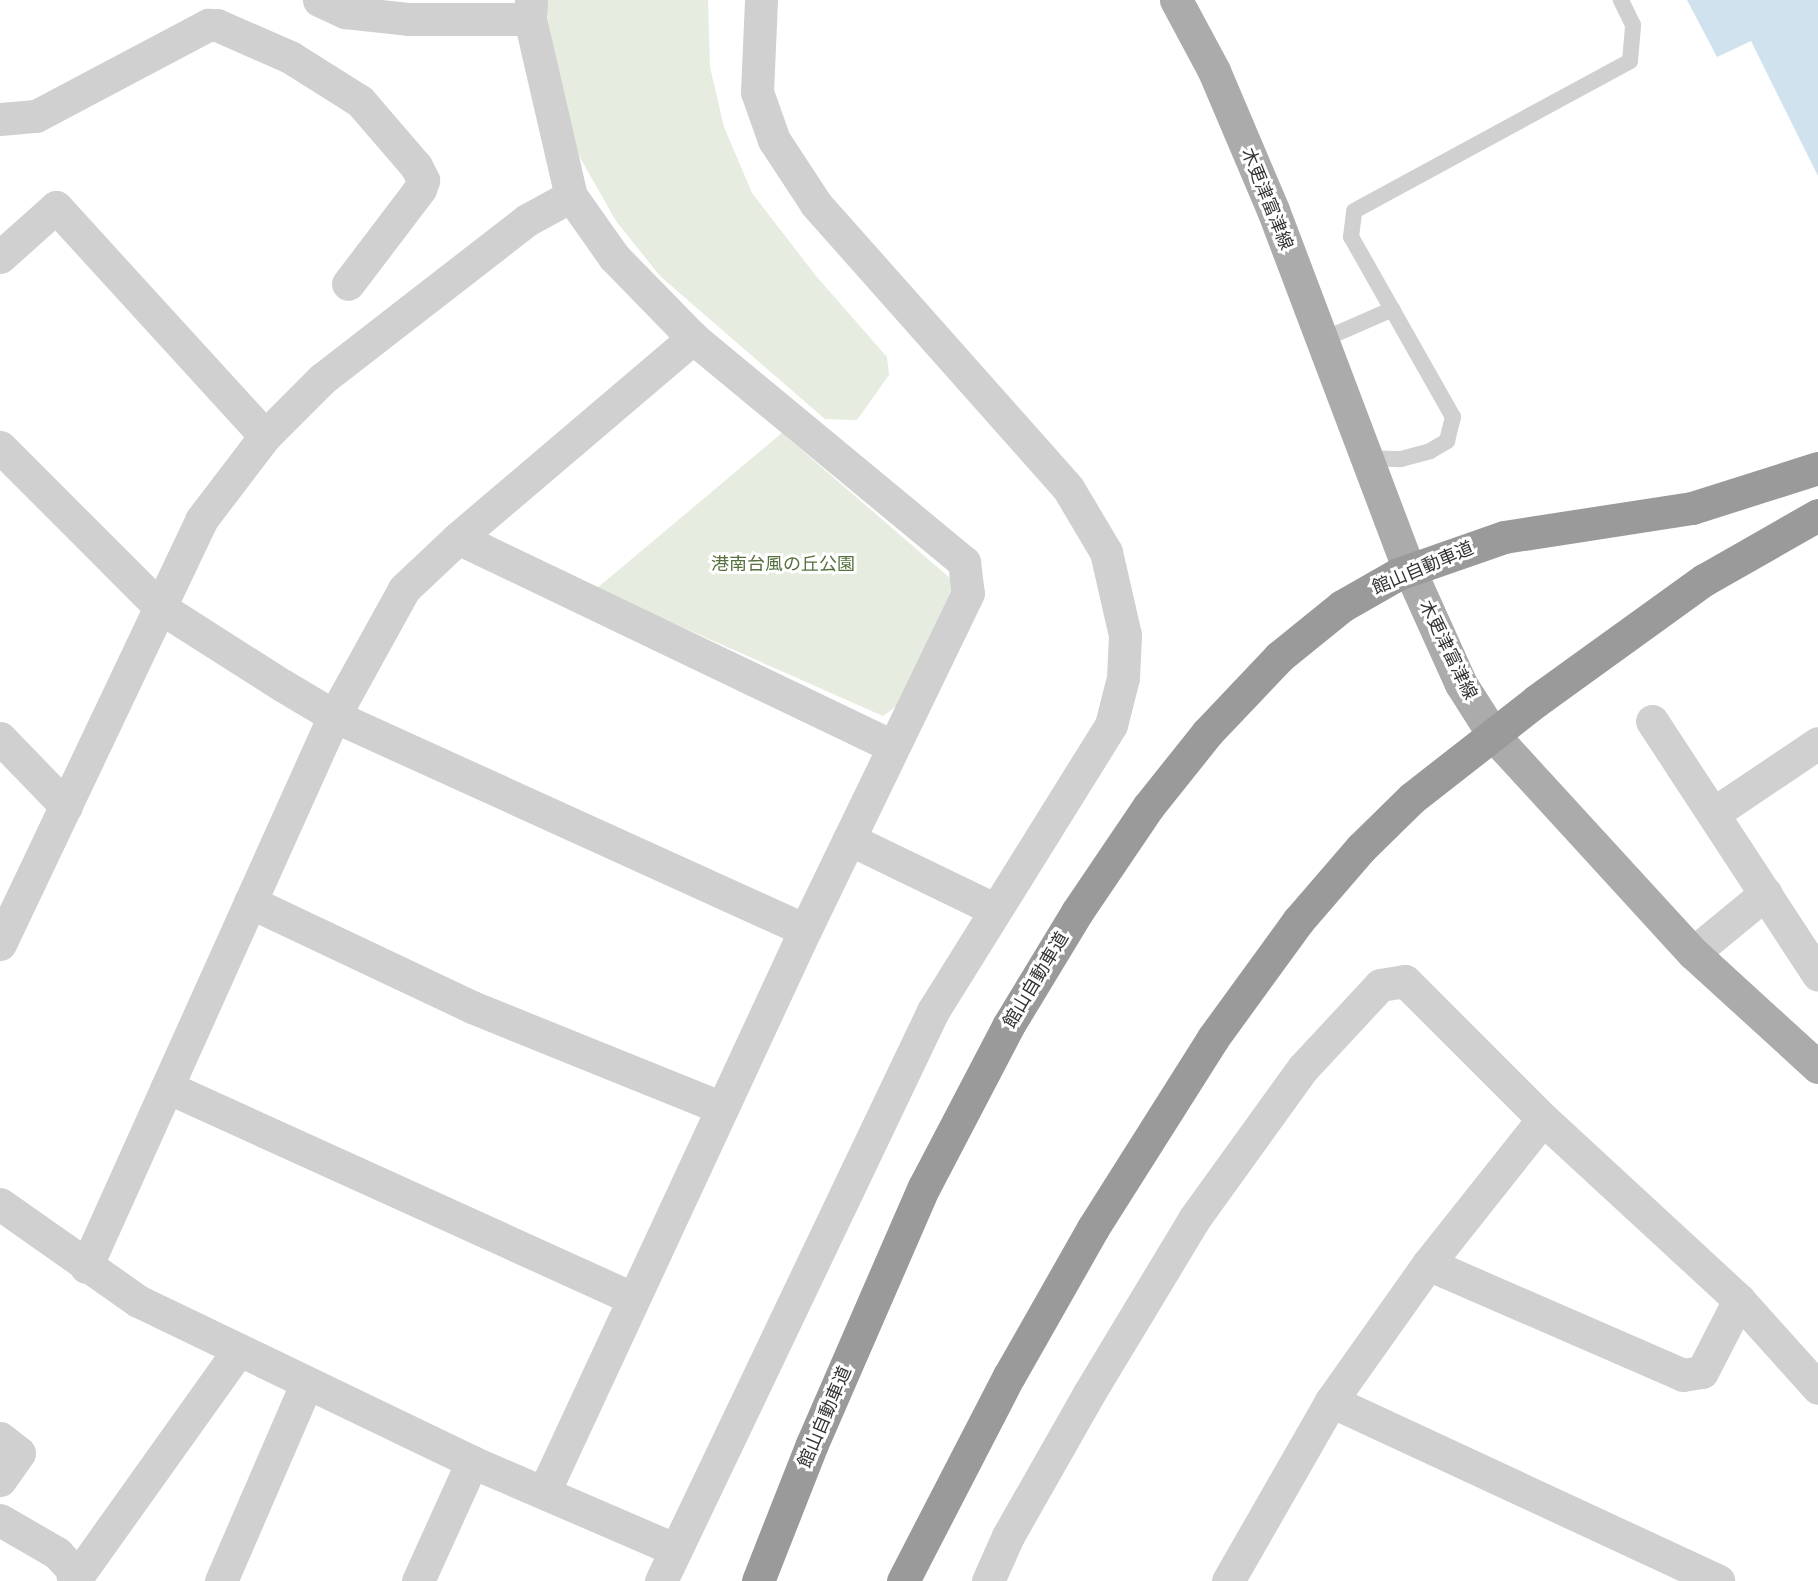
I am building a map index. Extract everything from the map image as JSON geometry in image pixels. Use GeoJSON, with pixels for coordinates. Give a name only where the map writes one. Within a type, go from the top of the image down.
{"type":"FeatureCollection","features":[{"type":"Feature","properties":{"kind":"highway","name":"館山自動車道"},"geometry":{"type":"LineString","coordinates":[[758,1581],[812,1444],[924,1186],[1008,1026],[1077,912],[1148,807],[1207,733],[1279,657],[1342,606],[1388,579],[1435,558],[1504,537],[1692,508],[1818,468]]}},
{"type":"Feature","properties":{"kind":"highway"},"geometry":{"type":"LineString","coordinates":[[903,1581],[1009,1376],[1087,1238],[1213,1038],[1298,921],[1361,848],[1412,798],[1536,701],[1704,580],[1818,515]]}},
{"type":"Feature","properties":{"kind":"main road","name":"木更津富津線"},"geometry":{"type":"LineString","coordinates":[[1176,0],[1223,93],[1322,340],[1405,560],[1461,684],[1494,736],[1693,953],[1818,1067]]}},
{"type":"Feature","properties":{"kind":"street"},"geometry":{"type":"LineString","coordinates":[[319,0],[345,12],[408,19],[530,9],[571,196],[614,257],[693,338],[964,562],[968,593],[805,930],[632,1298],[544,1492]]}},
{"type":"Feature","properties":{"kind":"street"},"geometry":{"type":"LineString","coordinates":[[661,1581],[674,1549],[933,1011],[994,909],[1111,724],[1123,678],[1125,635],[1120,601],[1106,552],[1068,488],[816,204],[790,168],[774,140],[757,92],[761,0]]}},
{"type":"Feature","properties":{"kind":"street"},"geometry":{"type":"LineString","coordinates":[[0,120],[36,116],[208,25],[217,25],[290,57],[360,101],[416,166],[423,180],[420,189],[348,284]]}},
{"type":"Feature","properties":{"kind":"street"},"geometry":{"type":"LineString","coordinates":[[0,944],[201,520],[265,436],[322,379],[445,281],[527,220],[571,196]]}},
{"type":"Feature","properties":{"kind":"street"},"geometry":{"type":"LineString","coordinates":[[0,257],[56,207],[265,436]]}},
{"type":"Feature","properties":{"kind":"street"},"geometry":{"type":"LineString","coordinates":[[86,1267],[334,716],[404,589],[458,538],[693,338]]}},
{"type":"Feature","properties":{"kind":"street"},"geometry":{"type":"LineString","coordinates":[[0,447],[161,608],[334,716],[805,930]]}},
{"type":"Feature","properties":{"kind":"street"},"geometry":{"type":"LineString","coordinates":[[458,538],[892,746]]}},
{"type":"Feature","properties":{"kind":"street"},"geometry":{"type":"LineString","coordinates":[[1652,721],[1818,975]]}},
{"type":"Feature","properties":{"kind":"street"},"geometry":{"type":"LineString","coordinates":[[0,738],[66,806]]}},
{"type":"Feature","properties":{"kind":"street"},"geometry":{"type":"LineString","coordinates":[[1714,813],[1818,744]]}},
{"type":"Feature","properties":{"kind":"street"},"geometry":{"type":"LineString","coordinates":[[849,839],[994,909]]}},
{"type":"Feature","properties":{"kind":"street"},"geometry":{"type":"LineString","coordinates":[[1693,953],[1766,893]]}},
{"type":"Feature","properties":{"kind":"street"},"geometry":{"type":"LineString","coordinates":[[250,902],[472,1007],[722,1108]]}},
{"type":"Feature","properties":{"kind":"street"},"geometry":{"type":"LineString","coordinates":[[988,1581],[1008,1536],[1088,1395],[1194,1219],[1303,1068],[1380,985],[1406,981],[1543,1119],[1739,1300],[1818,1388]]}},
{"type":"Feature","properties":{"kind":"street"},"geometry":{"type":"LineString","coordinates":[[168,1087],[632,1298]]}},
{"type":"Feature","properties":{"kind":"street"},"geometry":{"type":"LineString","coordinates":[[1228,1581],[1331,1401],[1428,1264],[1543,1119]]}},
{"type":"Feature","properties":{"kind":"street"},"geometry":{"type":"LineString","coordinates":[[0,1204],[86,1267],[138,1301],[306,1385],[472,1462],[674,1549]]}},
{"type":"Feature","properties":{"kind":"street"},"geometry":{"type":"LineString","coordinates":[[1428,1264],[1683,1375],[1702,1372],[1739,1300]]}},
{"type":"Feature","properties":{"kind":"street"},"geometry":{"type":"LineString","coordinates":[[74,1581],[238,1351]]}},
{"type":"Feature","properties":{"kind":"street"},"geometry":{"type":"LineString","coordinates":[[222,1581],[306,1385]]}},
{"type":"Feature","properties":{"kind":"street"},"geometry":{"type":"LineString","coordinates":[[1331,1401],[1718,1581]]}},
{"type":"Feature","properties":{"kind":"street"},"geometry":{"type":"LineString","coordinates":[[0,1438],[20,1453],[0,1480]]}},
{"type":"Feature","properties":{"kind":"street"},"geometry":{"type":"LineString","coordinates":[[418,1581],[472,1462]]}},
{"type":"Feature","properties":{"kind":"street"},"geometry":{"type":"LineString","coordinates":[[0,1520],[57,1552],[72,1569],[74,1581]]}},
{"type":"Feature","properties":{"kind":"lane"},"geometry":{"type":"LineString","coordinates":[[1367,458],[1401,459],[1430,451],[1447,441],[1453,417],[1351,237],[1354,211],[1630,61],[1633,25],[1621,0]]}},
{"type":"Feature","properties":{"kind":"lane"},"geometry":{"type":"LineString","coordinates":[[1322,340],[1393,309]]}},
{"type":"Feature","properties":{"kind":"green space"},"geometry":{"type":"Polygon","coordinates":[[[545,0],[708,0],[710,67],[724,127],[752,193],[816,276],[887,357],[889,375],[857,420],[825,419],[660,276],[616,221],[578,154],[557,82],[545,0]]]}},
{"type":"Feature","properties":{"kind":"green space","name":"港南台風の丘公園"},"geometry":{"type":"Polygon","coordinates":[[[782,433],[950,578],[954,592],[906,699],[883,716],[596,589],[782,433]]]}},
{"type":"Feature","properties":{"kind":"water"},"geometry":{"type":"Polygon","coordinates":[[[1687,0],[1818,0],[1818,176],[1751,41],[1717,57],[1687,0]]]}}]}
